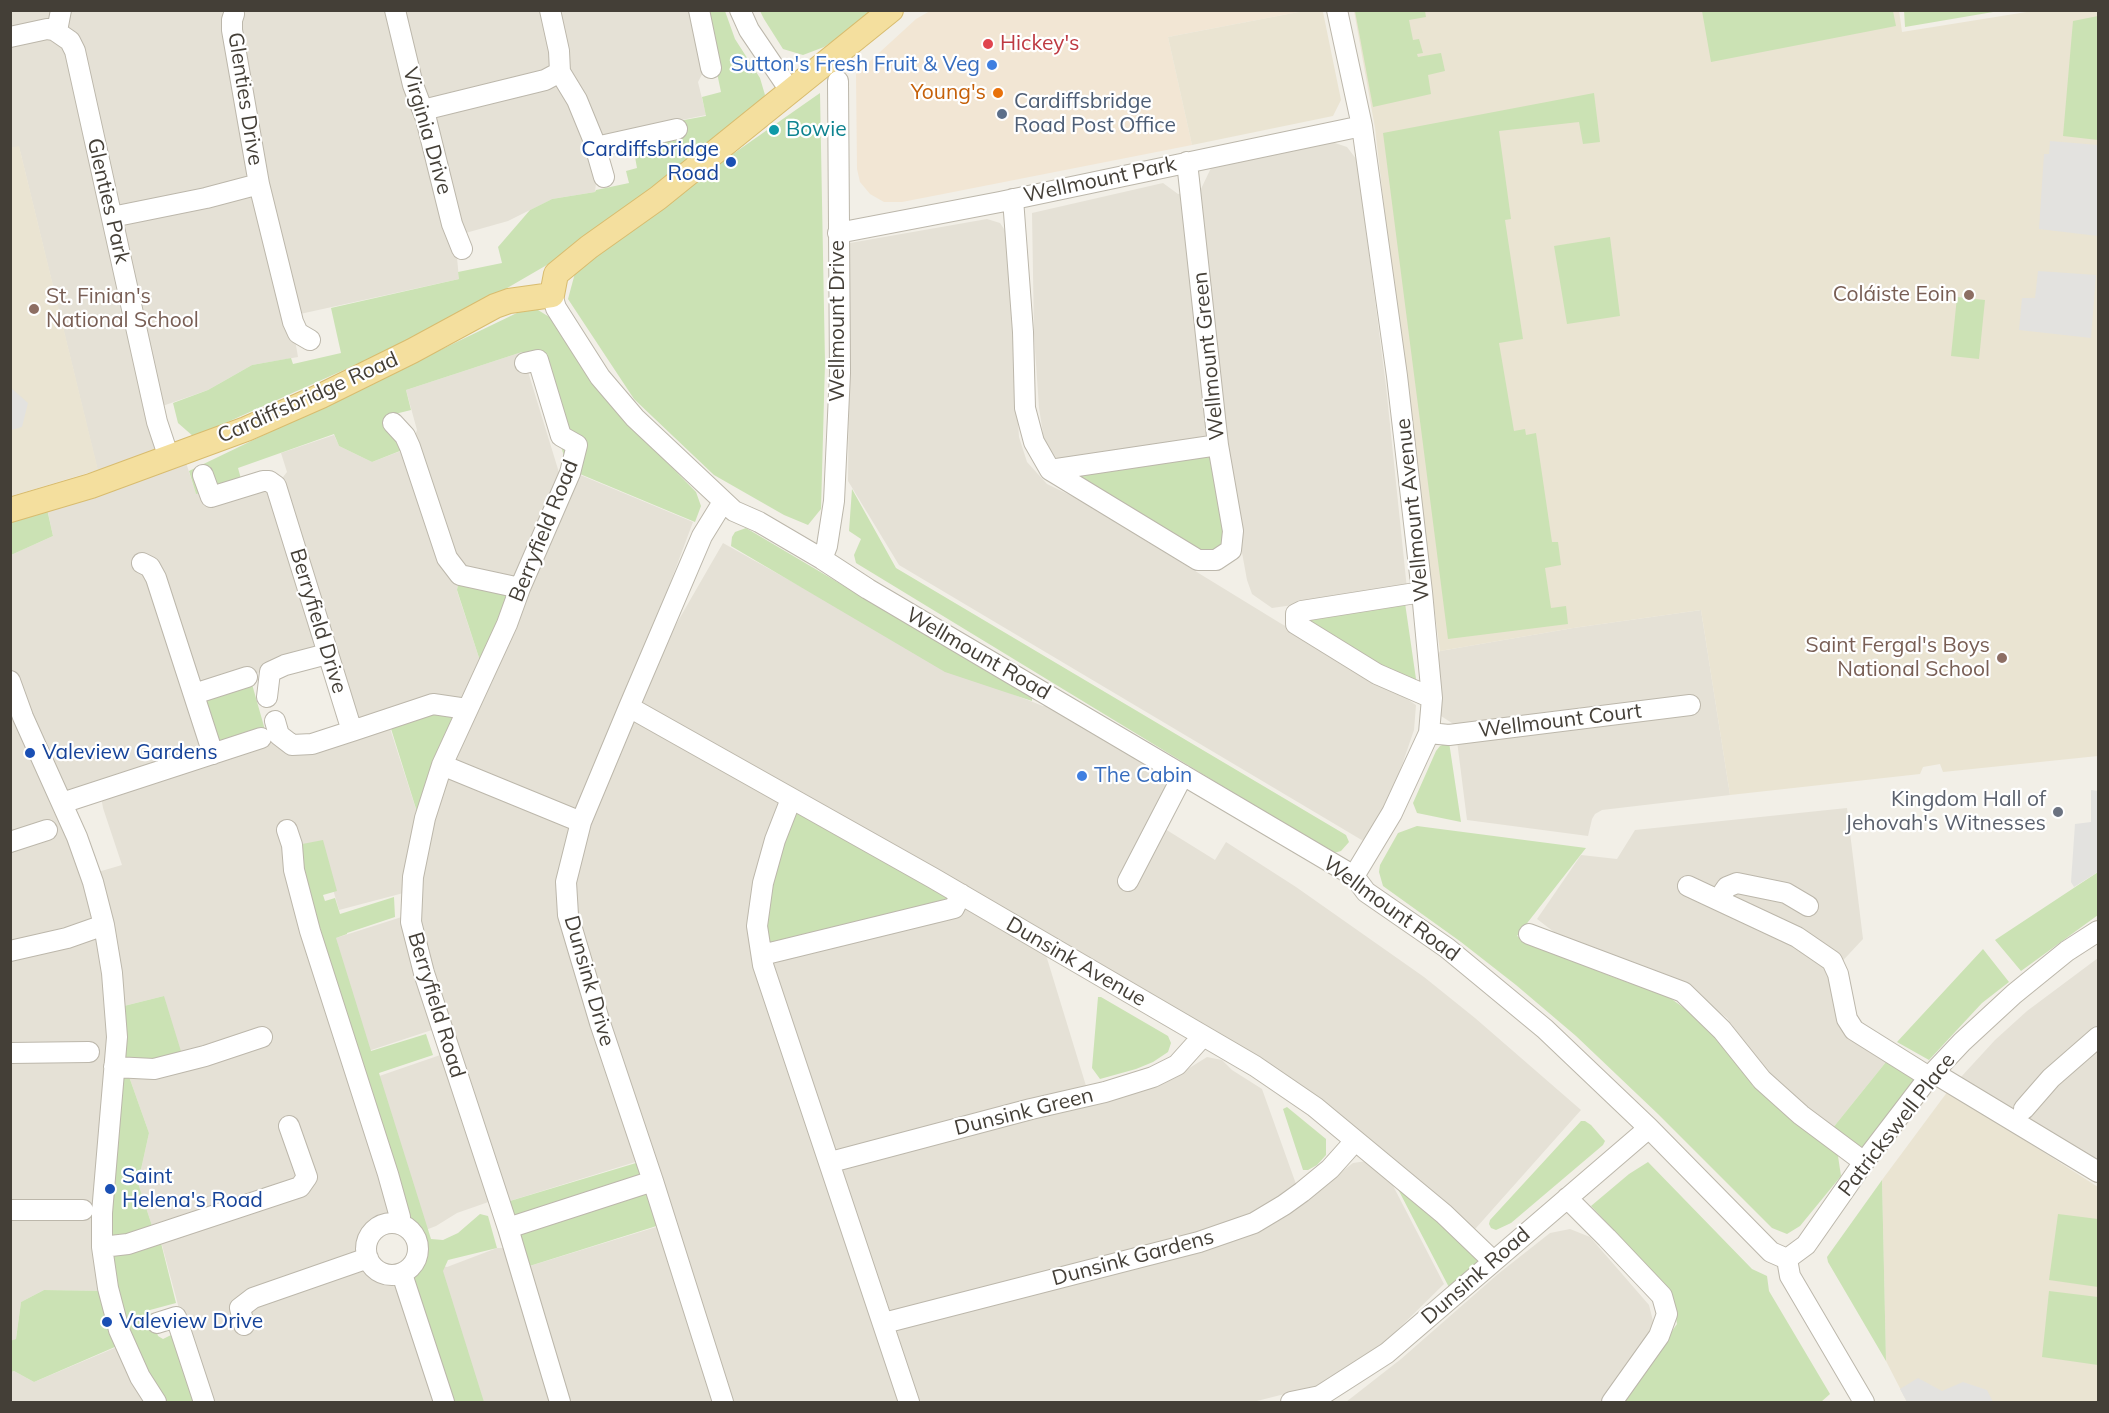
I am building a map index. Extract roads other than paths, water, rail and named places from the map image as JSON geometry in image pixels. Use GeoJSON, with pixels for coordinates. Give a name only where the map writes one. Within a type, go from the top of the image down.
{"type":"FeatureCollection","features":[{"type":"Feature","properties":{"kind":"main road"},"geometry":{"type":"LineString","coordinates":[[552,296],[556,274],[658,198],[891,10]]}},
{"type":"Feature","properties":{"kind":"main road","name":"Cardiffsbridge Road"},"geometry":{"type":"LineString","coordinates":[[10,510],[91,486],[246,429],[321,396],[412,351],[495,306],[509,301],[552,296]]}},
{"type":"Feature","properties":{"kind":"street"},"geometry":{"type":"LineString","coordinates":[[10,37],[47,29],[57,32],[61,10]]}},
{"type":"Feature","properties":{"kind":"street","name":"Virginia Drive"},"geometry":{"type":"LineString","coordinates":[[396,10],[413,85],[426,119],[452,224],[462,249]]}},
{"type":"Feature","properties":{"kind":"street"},"geometry":{"type":"LineString","coordinates":[[550,10],[559,51],[560,72],[577,100],[596,147],[604,177]]}},
{"type":"Feature","properties":{"kind":"street"},"geometry":{"type":"LineString","coordinates":[[699,10],[711,68]]}},
{"type":"Feature","properties":{"kind":"street"},"geometry":{"type":"LineString","coordinates":[[740,10],[749,30],[791,92]]}},
{"type":"Feature","properties":{"kind":"street","name":"Wellmount Avenue"},"geometry":{"type":"LineString","coordinates":[[1337,10],[1362,126],[1401,406],[1432,698],[1429,733],[1392,813],[1354,876]]}},
{"type":"Feature","properties":{"kind":"street","name":"Glenties Drive"},"geometry":{"type":"LineString","coordinates":[[234,14],[232,30],[259,184],[293,322],[298,333],[310,340]]}},
{"type":"Feature","properties":{"kind":"street","name":"Glenties Park"},"geometry":{"type":"LineString","coordinates":[[57,32],[70,41],[75,51],[157,422],[170,458]]}},
{"type":"Feature","properties":{"kind":"street"},"geometry":{"type":"LineString","coordinates":[[423,110],[545,80],[560,72]]}},
{"type":"Feature","properties":{"kind":"street","name":"Wellmount Drive"},"geometry":{"type":"LineString","coordinates":[[822,559],[827,546],[836,473],[840,373],[838,81]]}},
{"type":"Feature","properties":{"kind":"street","name":"Wellmount Park"},"geometry":{"type":"LineString","coordinates":[[838,233],[1362,126]]}},
{"type":"Feature","properties":{"kind":"street"},"geometry":{"type":"LineString","coordinates":[[596,147],[677,129]]}},
{"type":"Feature","properties":{"kind":"street","name":"Wellmount Green"},"geometry":{"type":"LineString","coordinates":[[1050,470],[1198,560],[1216,560],[1231,550],[1233,531],[1218,445],[1187,162]]}},
{"type":"Feature","properties":{"kind":"street","name":"Glenties Drive"},"geometry":{"type":"LineString","coordinates":[[112,217],[206,198],[259,184]]}},
{"type":"Feature","properties":{"kind":"street"},"geometry":{"type":"LineString","coordinates":[[1013,199],[1023,332],[1025,408],[1034,442],[1050,470],[1218,445]]}},
{"type":"Feature","properties":{"kind":"street","name":"Wellmount Road"},"geometry":{"type":"LineString","coordinates":[[552,296],[556,309],[600,377],[635,418],[734,511],[759,522],[822,559],[868,589],[1354,876],[1366,892],[1447,948],[1545,1029],[1649,1128],[1771,1252],[1787,1259]]}},
{"type":"Feature","properties":{"kind":"street","name":"Berryfield Road"},"geometry":{"type":"LineString","coordinates":[[525,363],[538,360],[561,436],[578,445],[570,473],[520,588],[507,624],[442,765],[425,818],[417,855],[413,877],[411,922],[424,973],[508,1228],[560,1402]]}},
{"type":"Feature","properties":{"kind":"street"},"geometry":{"type":"LineString","coordinates":[[393,423],[405,436],[410,447],[447,558],[460,575],[520,588]]}},
{"type":"Feature","properties":{"kind":"street","name":"Berryfield Drive"},"geometry":{"type":"LineString","coordinates":[[203,475],[211,497],[263,481],[276,486],[352,731]]}},
{"type":"Feature","properties":{"kind":"street","name":"Dunsink Drive"},"geometry":{"type":"LineString","coordinates":[[723,502],[702,536],[581,822],[566,882],[568,915],[600,1023],[723,1402]]}},
{"type":"Feature","properties":{"kind":"street"},"geometry":{"type":"LineString","coordinates":[[142,563],[150,567],[156,578],[213,754]]}},
{"type":"Feature","properties":{"kind":"street"},"geometry":{"type":"LineString","coordinates":[[1422,592],[1302,611],[1296,614],[1296,624],[1377,674],[1432,698]]}},
{"type":"Feature","properties":{"kind":"street"},"geometry":{"type":"LineString","coordinates":[[267,697],[270,672],[285,665],[327,654]]}},
{"type":"Feature","properties":{"kind":"street"},"geometry":{"type":"LineString","coordinates":[[194,694],[247,677]]}},
{"type":"Feature","properties":{"kind":"street"},"geometry":{"type":"LineString","coordinates":[[10,681],[93,882],[104,925],[112,973],[117,1037],[102,1213],[102,1247],[108,1288],[119,1330],[140,1377],[156,1402]]}},
{"type":"Feature","properties":{"kind":"street"},"geometry":{"type":"LineString","coordinates":[[275,721],[279,735],[292,745],[312,744],[433,704],[466,710]]}},
{"type":"Feature","properties":{"kind":"street","name":"Wellmount Court"},"geometry":{"type":"LineString","coordinates":[[1429,733],[1449,735],[1690,705]]}},
{"type":"Feature","properties":{"kind":"street","name":"Dunsink Avenue"},"geometry":{"type":"LineString","coordinates":[[629,706],[961,894],[1254,1066],[1315,1107],[1444,1214],[1493,1261]]}},
{"type":"Feature","properties":{"kind":"street"},"geometry":{"type":"LineString","coordinates":[[62,803],[261,738]]}},
{"type":"Feature","properties":{"kind":"street"},"geometry":{"type":"LineString","coordinates":[[442,765],[581,822]]}},
{"type":"Feature","properties":{"kind":"street"},"geometry":{"type":"LineString","coordinates":[[1128,880],[1183,775]]}},
{"type":"Feature","properties":{"kind":"street"},"geometry":{"type":"LineString","coordinates":[[791,798],[775,840],[763,883],[757,926],[763,965],[831,1162],[909,1402]]}},
{"type":"Feature","properties":{"kind":"street"},"geometry":{"type":"LineString","coordinates":[[10,842],[47,830]]}},
{"type":"Feature","properties":{"kind":"street"},"geometry":{"type":"LineString","coordinates":[[287,830],[292,845],[294,870],[310,931],[388,1174],[400,1223]]}},
{"type":"Feature","properties":{"kind":"street"},"geometry":{"type":"LineString","coordinates":[[1718,900],[1727,887],[1737,882],[1786,893],[1808,906]]}},
{"type":"Feature","properties":{"kind":"street"},"geometry":{"type":"LineString","coordinates":[[1688,886],[1797,938],[1832,961],[1838,974],[1847,1019],[1854,1030],[2098,1172]]}},
{"type":"Feature","properties":{"kind":"street"},"geometry":{"type":"LineString","coordinates":[[762,955],[954,908],[961,894]]}},
{"type":"Feature","properties":{"kind":"street"},"geometry":{"type":"LineString","coordinates":[[10,951],[67,938],[104,925]]}},
{"type":"Feature","properties":{"kind":"street","name":"Patrickswell Place"},"geometry":{"type":"LineString","coordinates":[[1787,1259],[1806,1245],[1864,1162],[1931,1075],[1962,1042],[2014,994],[2067,951],[2098,931]]}},
{"type":"Feature","properties":{"kind":"street"},"geometry":{"type":"LineString","coordinates":[[1529,934],[1683,992],[1722,1030],[1762,1080],[1801,1115],[1864,1162]]}},
{"type":"Feature","properties":{"kind":"street","name":"Dunsink Green"},"geometry":{"type":"LineString","coordinates":[[831,1162],[1019,1112],[1105,1092],[1153,1077],[1177,1065],[1203,1036]]}},
{"type":"Feature","properties":{"kind":"street"},"geometry":{"type":"LineString","coordinates":[[114,1067],[154,1069],[205,1056],[262,1037]]}},
{"type":"Feature","properties":{"kind":"street"},"geometry":{"type":"LineString","coordinates":[[2024,1109],[2051,1078],[2098,1037]]}},
{"type":"Feature","properties":{"kind":"street"},"geometry":{"type":"LineString","coordinates":[[10,1053],[89,1052]]}},
{"type":"Feature","properties":{"kind":"street"},"geometry":{"type":"LineString","coordinates":[[102,1247],[128,1244],[300,1187],[307,1177],[289,1126]]}},
{"type":"Feature","properties":{"kind":"street","name":"Dunsink Road"},"geometry":{"type":"LineString","coordinates":[[1291,1402],[1322,1399],[1387,1353],[1649,1128]]}},
{"type":"Feature","properties":{"kind":"street","name":"Dunsink Gardens"},"geometry":{"type":"LineString","coordinates":[[884,1323],[1199,1242],[1254,1223],[1284,1205],[1330,1169],[1355,1141]]}},
{"type":"Feature","properties":{"kind":"street"},"geometry":{"type":"LineString","coordinates":[[508,1228],[653,1181]]}},
{"type":"Feature","properties":{"kind":"street"},"geometry":{"type":"LineString","coordinates":[[1567,1198],[1662,1296],[1667,1314],[1659,1336],[1612,1402]]}},
{"type":"Feature","properties":{"kind":"street"},"geometry":{"type":"LineString","coordinates":[[10,1210],[83,1210]]}},
{"type":"Feature","properties":{"kind":"street"},"geometry":{"type":"LineString","coordinates":[[392,1222],[408,1227],[417,1240],[419,1248],[414,1264],[402,1274],[385,1275],[378,1271],[368,1258],[367,1242],[376,1228],[392,1222]]}},
{"type":"Feature","properties":{"kind":"street"},"geometry":{"type":"LineString","coordinates":[[244,1325],[240,1308],[253,1298],[368,1258]]}},
{"type":"Feature","properties":{"kind":"street"},"geometry":{"type":"LineString","coordinates":[[1787,1259],[1790,1276],[1864,1402]]}},
{"type":"Feature","properties":{"kind":"street"},"geometry":{"type":"LineString","coordinates":[[402,1274],[444,1402]]}},
{"type":"Feature","properties":{"kind":"street"},"geometry":{"type":"LineString","coordinates":[[157,1323],[176,1317],[204,1402]]}},
{"type":"Feature","properties":{"kind":"place","name":"Hickey's"},"geometry":{"type":"Point","coordinates":[988,44]}},
{"type":"Feature","properties":{"kind":"place","name":"Sutton's Fresh Fruit & Veg"},"geometry":{"type":"Point","coordinates":[992,65]}},
{"type":"Feature","properties":{"kind":"place","name":"Young's"},"geometry":{"type":"Point","coordinates":[998,93]}},
{"type":"Feature","properties":{"kind":"place","name":"Cardiffsbridge Road Post Office"},"geometry":{"type":"Point","coordinates":[1002,114]}},
{"type":"Feature","properties":{"kind":"place","name":"Bowie"},"geometry":{"type":"Point","coordinates":[774,130]}},
{"type":"Feature","properties":{"kind":"place","name":"Cardiffsbridge Road"},"geometry":{"type":"Point","coordinates":[731,162]}},
{"type":"Feature","properties":{"kind":"place","name":"Coláiste Eoin"},"geometry":{"type":"Point","coordinates":[1969,295]}},
{"type":"Feature","properties":{"kind":"place","name":"St. Finian's National School"},"geometry":{"type":"Point","coordinates":[34,309]}},
{"type":"Feature","properties":{"kind":"place","name":"Saint Fergal's Boys National School"},"geometry":{"type":"Point","coordinates":[2002,658]}},
{"type":"Feature","properties":{"kind":"place","name":"Valeview Gardens"},"geometry":{"type":"Point","coordinates":[30,753]}},
{"type":"Feature","properties":{"kind":"place","name":"The Cabin"},"geometry":{"type":"Point","coordinates":[1082,776]}},
{"type":"Feature","properties":{"kind":"place","name":"Kingdom Hall of Jehovah's Witnesses"},"geometry":{"type":"Point","coordinates":[2058,812]}},
{"type":"Feature","properties":{"kind":"place","name":"Saint Helena's Road"},"geometry":{"type":"Point","coordinates":[110,1189]}},
{"type":"Feature","properties":{"kind":"place","name":"Valeview Drive"},"geometry":{"type":"Point","coordinates":[107,1322]}}]}
